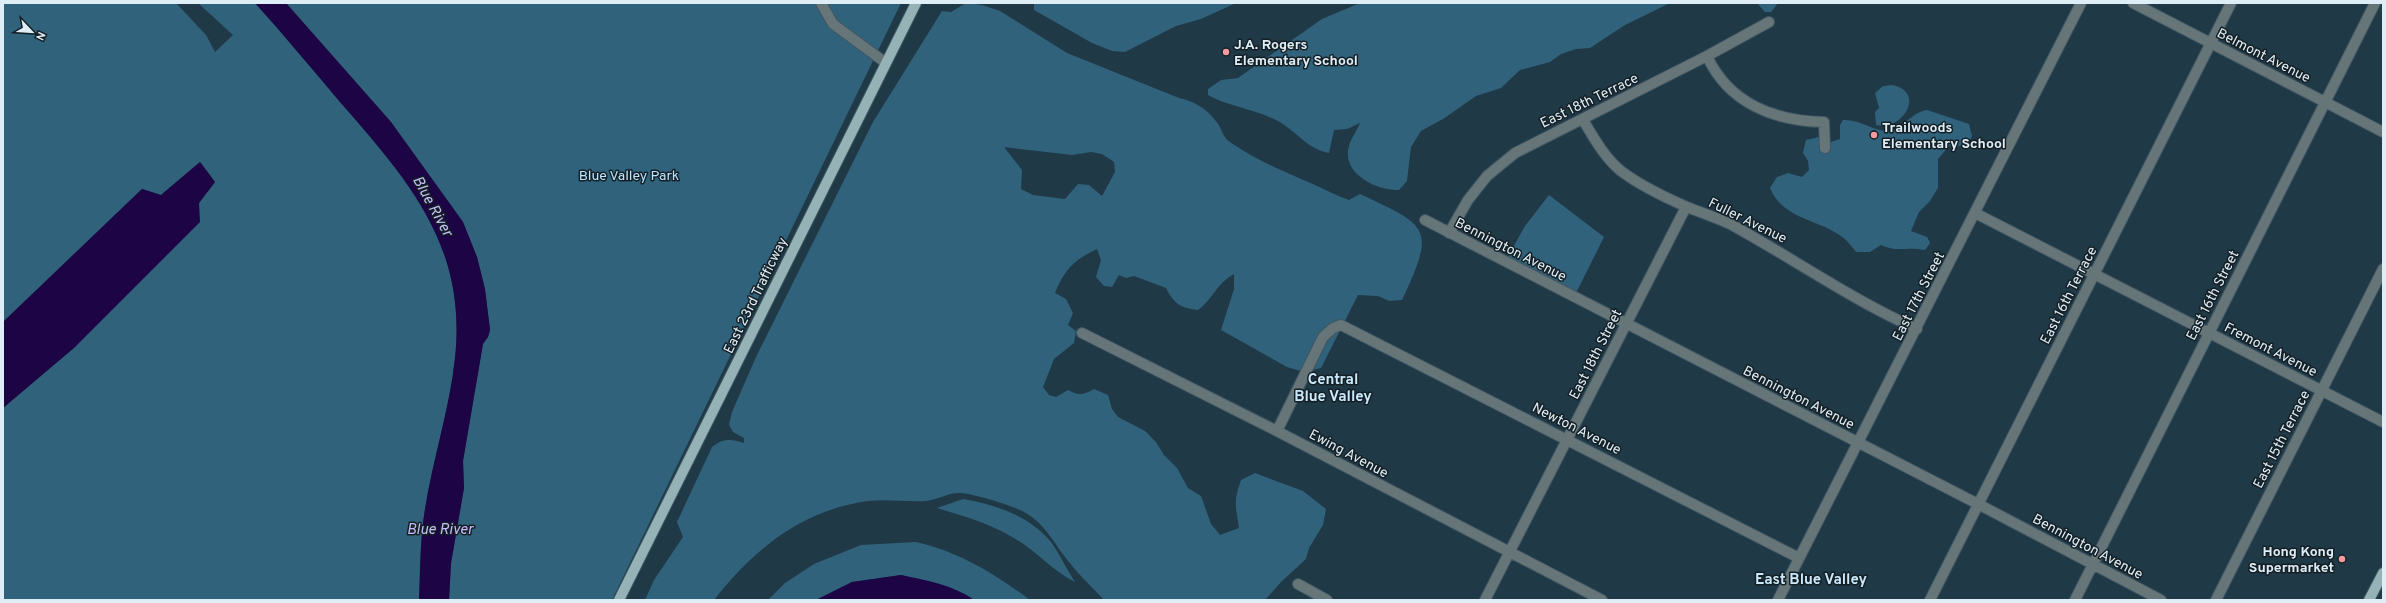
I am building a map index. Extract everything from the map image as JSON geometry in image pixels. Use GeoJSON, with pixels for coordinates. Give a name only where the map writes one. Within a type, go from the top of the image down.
{"type":"FeatureCollection","features":[{"type":"Feature","properties":{"kind":"main road","name":"East 23rd Trafficway"},"geometry":{"type":"LineString","coordinates":[[619,600],[916,3]]}},
{"type":"Feature","properties":{"kind":"main road"},"geometry":{"type":"LineString","coordinates":[[2369,600],[2383,573]]}},
{"type":"Feature","properties":{"kind":"street"},"geometry":{"type":"LineString","coordinates":[[821,3],[833,24],[886,63]]}},
{"type":"Feature","properties":{"kind":"street","name":"East 17th Street"},"geometry":{"type":"LineString","coordinates":[[1778,600],[2082,3]]}},
{"type":"Feature","properties":{"kind":"street","name":"Belmont Avenue"},"geometry":{"type":"LineString","coordinates":[[2133,3],[2383,132]]}},
{"type":"Feature","properties":{"kind":"street","name":"East 16th Terrace"},"geometry":{"type":"LineString","coordinates":[[1930,600],[2231,3]]}},
{"type":"Feature","properties":{"kind":"street","name":"East 16th Street"},"geometry":{"type":"LineString","coordinates":[[2075,600],[2375,3]]}},
{"type":"Feature","properties":{"kind":"street","name":"East 18th Terrace"},"geometry":{"type":"LineString","coordinates":[[1449,233],[1468,200],[1487,176],[1515,153],[1584,120],[1769,22]]}},
{"type":"Feature","properties":{"kind":"street"},"geometry":{"type":"LineString","coordinates":[[1707,56],[1714,71],[1723,83],[1746,102],[1775,116],[1802,121],[1824,122],[1825,148]]}},
{"type":"Feature","properties":{"kind":"street","name":"Fuller Avenue"},"geometry":{"type":"LineString","coordinates":[[1584,120],[1599,148],[1620,170],[1643,185],[1686,207],[1730,224],[1792,258],[1867,305],[1916,329]]}},
{"type":"Feature","properties":{"kind":"street","name":"East 18th Street"},"geometry":{"type":"LineString","coordinates":[[1486,600],[1686,207]]}},
{"type":"Feature","properties":{"kind":"street","name":"Fremont Avenue"},"geometry":{"type":"LineString","coordinates":[[1975,213],[2383,422]]}},
{"type":"Feature","properties":{"kind":"street","name":"Bennington Avenue"},"geometry":{"type":"LineString","coordinates":[[1425,220],[1978,504],[2161,600]]}},
{"type":"Feature","properties":{"kind":"street","name":"East 15th Terrace"},"geometry":{"type":"LineString","coordinates":[[2216,600],[2383,269]]}},
{"type":"Feature","properties":{"kind":"street","name":"Newton Avenue"},"geometry":{"type":"LineString","coordinates":[[1277,431],[1323,337],[1333,328],[1341,325],[1799,558]]}},
{"type":"Feature","properties":{"kind":"street","name":"Ewing Avenue"},"geometry":{"type":"LineString","coordinates":[[1082,333],[1277,431],[1602,600]]}},
{"type":"Feature","properties":{"kind":"street"},"geometry":{"type":"LineString","coordinates":[[1298,584],[1327,600]]}},
{"type":"Feature","properties":{"kind":"green space"},"geometry":{"type":"Polygon","coordinates":[[[3,3],[176,3],[206,35],[215,52],[233,35],[198,3],[255,3],[365,131],[410,188],[428,218],[442,249],[452,282],[456,318],[455,358],[452,380],[428,490],[421,541],[419,600],[3,600],[3,408],[75,347],[199,203],[215,182],[200,162],[161,195],[142,189],[3,322],[3,3]]]}},
{"type":"Feature","properties":{"kind":"green space","name":"Blue Valley Park"},"geometry":{"type":"Polygon","coordinates":[[[286,3],[901,3],[612,600],[449,600],[451,563],[464,488],[463,461],[483,343],[488,337],[490,330],[485,289],[477,257],[463,222],[391,122],[286,3]]]}},
{"type":"Feature","properties":{"kind":"green space"},"geometry":{"type":"Polygon","coordinates":[[[966,3],[982,5],[1000,11],[1067,53],[1199,106],[1208,112],[1217,123],[1227,140],[1260,160],[1340,197],[1349,200],[1360,194],[1400,214],[1413,223],[1420,232],[1422,243],[1419,258],[1402,300],[1389,301],[1378,296],[1358,295],[1321,368],[1304,372],[1287,367],[1221,330],[1234,289],[1234,274],[1219,286],[1203,306],[1198,310],[1192,309],[1175,301],[1166,288],[1134,276],[1126,278],[1119,275],[1112,287],[1104,286],[1096,277],[1101,260],[1097,249],[1082,257],[1071,266],[1055,293],[1066,299],[1073,313],[1068,325],[1076,331],[1074,343],[1054,359],[1043,387],[1049,395],[1056,397],[1068,390],[1081,394],[1087,393],[1094,389],[1108,395],[1112,409],[1118,417],[1145,431],[1156,442],[1164,455],[1177,468],[1188,488],[1201,496],[1211,524],[1220,535],[1239,528],[1236,509],[1238,487],[1241,480],[1255,473],[1303,491],[1326,509],[1323,525],[1309,548],[1306,559],[1281,582],[1265,600],[1104,600],[1074,568],[1046,530],[1028,514],[1008,505],[980,497],[958,493],[926,501],[868,501],[844,506],[822,513],[781,535],[763,549],[729,581],[714,600],[645,600],[654,580],[683,537],[677,522],[712,447],[727,440],[744,443],[744,438],[733,432],[729,425],[732,412],[756,357],[873,122],[942,11],[951,12],[966,3]],[[1004,147],[1022,170],[1021,189],[1033,195],[1065,199],[1078,184],[1089,185],[1102,196],[1115,172],[1114,162],[1102,154],[1091,152],[1072,155],[1004,147]]]}},
{"type":"Feature","properties":{"kind":"green space"},"geometry":{"type":"Polygon","coordinates":[[[1034,3],[1236,3],[1201,19],[1176,26],[1125,52],[1112,51],[1092,43],[1034,10],[1034,3]]]}},
{"type":"Feature","properties":{"kind":"green space"},"geometry":{"type":"Polygon","coordinates":[[[1360,3],[1670,3],[1625,25],[1590,48],[1576,49],[1561,54],[1550,62],[1520,70],[1501,88],[1476,96],[1443,119],[1421,131],[1411,147],[1407,181],[1399,190],[1390,190],[1371,184],[1363,179],[1350,165],[1348,156],[1349,146],[1360,123],[1347,129],[1334,130],[1329,153],[1316,149],[1274,119],[1226,103],[1208,95],[1208,89],[1221,80],[1238,78],[1322,19],[1360,3]]]}},
{"type":"Feature","properties":{"kind":"green space"},"geometry":{"type":"Polygon","coordinates":[[[1757,3],[1778,3],[1771,12],[1765,12],[1757,3]]]}},
{"type":"Feature","properties":{"kind":"green space"},"geometry":{"type":"Polygon","coordinates":[[[1892,85],[1902,89],[1908,95],[1909,103],[1907,110],[1902,117],[1894,123],[1886,126],[1876,125],[1875,112],[1879,108],[1875,93],[1883,86],[1892,85]]]}},
{"type":"Feature","properties":{"kind":"green space"},"geometry":{"type":"Polygon","coordinates":[[[1927,110],[1969,124],[1972,136],[1967,146],[1949,146],[1938,159],[1938,188],[1930,201],[1919,212],[1911,231],[1927,237],[1930,243],[1925,250],[1893,249],[1881,245],[1870,252],[1856,252],[1841,236],[1832,230],[1801,217],[1783,206],[1770,188],[1777,177],[1788,173],[1802,177],[1809,170],[1808,161],[1803,153],[1806,140],[1819,137],[1831,142],[1840,139],[1840,125],[1843,120],[1854,121],[1886,131],[1897,128],[1915,115],[1927,110]]]}},
{"type":"Feature","properties":{"kind":"green space"},"geometry":{"type":"Polygon","coordinates":[[[1549,195],[1604,237],[1575,295],[1506,260],[1525,226],[1549,195]]]}},
{"type":"Feature","properties":{"kind":"green space"},"geometry":{"type":"Polygon","coordinates":[[[963,499],[999,508],[1022,518],[1032,525],[1051,542],[1075,582],[1058,572],[1021,542],[1003,532],[976,520],[937,508],[963,499]]]}},
{"type":"Feature","properties":{"kind":"green space"},"geometry":{"type":"Polygon","coordinates":[[[916,542],[932,546],[976,565],[1004,581],[1030,600],[974,600],[965,594],[901,575],[852,582],[816,600],[768,600],[785,583],[814,564],[861,545],[916,542]]]}},
{"type":"Feature","properties":{"kind":"water","name":"Blue River"},"geometry":{"type":"Polygon","coordinates":[[[255,3],[286,3],[391,122],[463,222],[477,257],[485,289],[490,330],[488,337],[483,344],[463,461],[464,488],[451,563],[449,600],[419,600],[421,541],[428,490],[448,402],[455,358],[456,318],[452,282],[442,249],[428,218],[410,188],[389,160],[255,3]]]}},
{"type":"Feature","properties":{"kind":"water"},"geometry":{"type":"Polygon","coordinates":[[[200,162],[215,182],[199,203],[200,222],[75,347],[3,408],[3,322],[142,189],[161,195],[200,162]]]}},
{"type":"Feature","properties":{"kind":"water"},"geometry":{"type":"Polygon","coordinates":[[[901,575],[930,581],[957,590],[974,600],[816,600],[852,582],[901,575]]]}},
{"type":"Feature","properties":{"kind":"place","name":"J.A. Rogers Elementary School"},"geometry":{"type":"Point","coordinates":[1226,52]}},
{"type":"Feature","properties":{"kind":"place","name":"Trailwoods Elementary School"},"geometry":{"type":"Point","coordinates":[1874,135]}},
{"type":"Feature","properties":{"kind":"place","name":"Hong Kong Supermarket"},"geometry":{"type":"Point","coordinates":[2342,559]}},
{"type":"Feature","properties":{"kind":"district","name":"Central Blue Valley"},"geometry":{"type":"Point","coordinates":[1333,388]}},
{"type":"Feature","properties":{"kind":"district","name":"East Blue Valley"},"geometry":{"type":"Point","coordinates":[1811,579]}}]}
